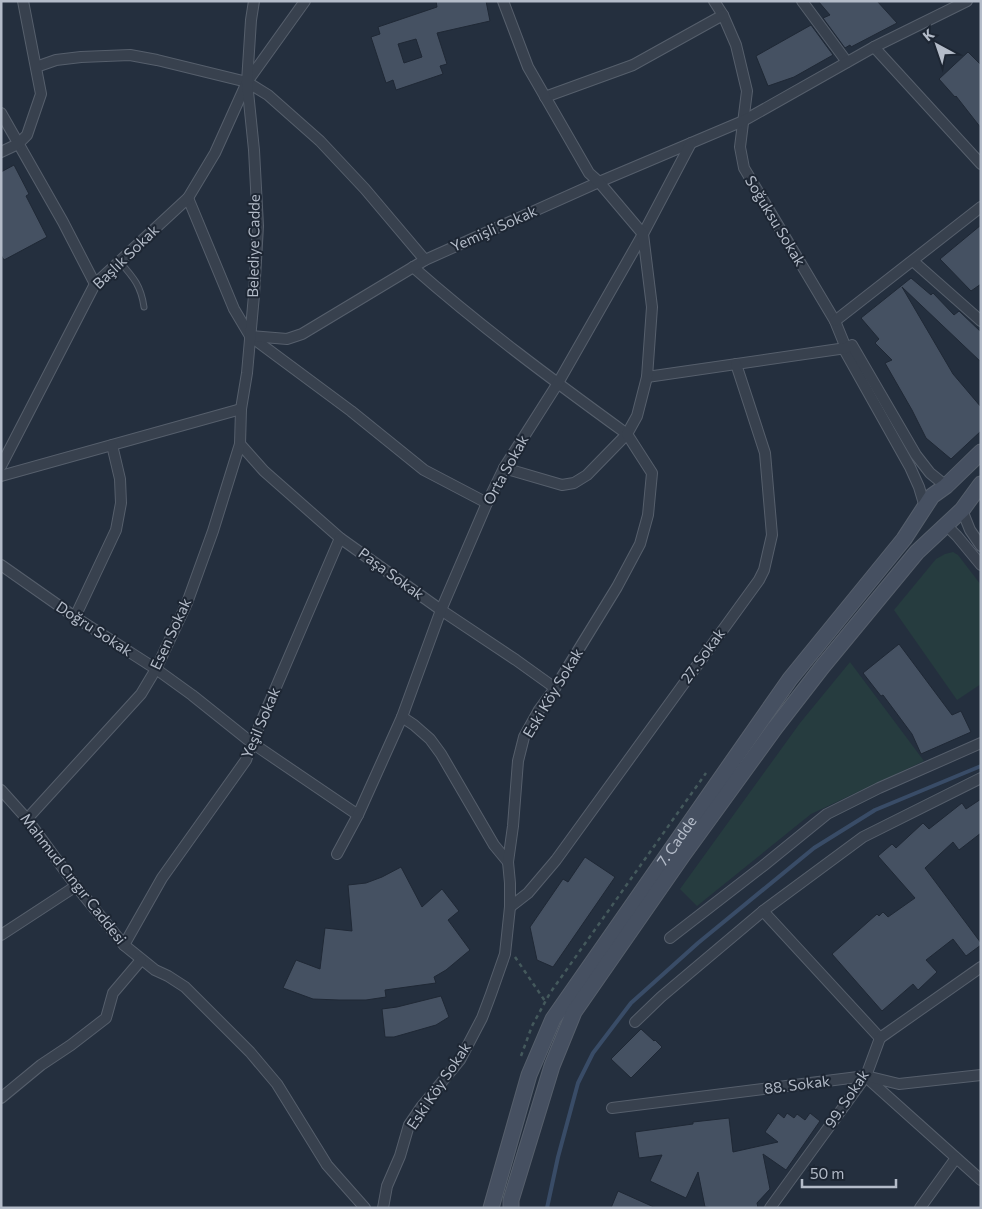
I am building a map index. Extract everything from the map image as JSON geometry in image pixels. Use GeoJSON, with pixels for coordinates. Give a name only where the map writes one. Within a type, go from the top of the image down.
{"type":"FeatureCollection","features":[{"type":"Feature","properties":{"kind":"main road"},"geometry":{"type":"LineString","coordinates":[[981,452],[946,486],[932,496],[925,507],[946,526],[962,510],[981,484]]}},
{"type":"Feature","properties":{"kind":"main road"},"geometry":{"type":"LineString","coordinates":[[946,486],[953,492],[962,510]]}},
{"type":"Feature","properties":{"kind":"main road","name":"7. Cadde"},"geometry":{"type":"LineString","coordinates":[[491,1208],[529,1075],[553,1019],[790,679],[904,539],[925,507]]}},
{"type":"Feature","properties":{"kind":"main road","name":"7. Cadde"},"geometry":{"type":"LineString","coordinates":[[512,1205],[552,1066],[574,1012],[683,855],[775,728],[918,552],[946,526]]}},
{"type":"Feature","properties":{"kind":"street"},"geometry":{"type":"LineString","coordinates":[[1,152],[18,144],[27,135],[41,94],[22,1]]}},
{"type":"Feature","properties":{"kind":"street"},"geometry":{"type":"LineString","coordinates":[[247,82],[254,1]]}},
{"type":"Feature","properties":{"kind":"street"},"geometry":{"type":"LineString","coordinates":[[247,82],[305,1]]}},
{"type":"Feature","properties":{"kind":"street"},"geometry":{"type":"LineString","coordinates":[[503,1],[528,68],[589,174],[599,182],[642,234],[652,308],[647,377],[638,416],[627,434],[587,475],[574,483],[562,485],[504,468]]}},
{"type":"Feature","properties":{"kind":"street","name":"Soğuksu Sokak"},"geometry":{"type":"LineString","coordinates":[[714,1],[723,15],[736,45],[748,91],[740,147],[744,168],[835,321],[846,348],[844,351],[910,467],[925,507]]}},
{"type":"Feature","properties":{"kind":"street"},"geometry":{"type":"LineString","coordinates":[[802,1],[847,62]]}},
{"type":"Feature","properties":{"kind":"street","name":"Yemişli Sokak"},"geometry":{"type":"LineString","coordinates":[[250,336],[288,339],[302,334],[425,260],[599,182],[743,121],[874,47],[967,1]]}},
{"type":"Feature","properties":{"kind":"street"},"geometry":{"type":"LineString","coordinates":[[544,96],[633,65],[723,15]]}},
{"type":"Feature","properties":{"kind":"street"},"geometry":{"type":"LineString","coordinates":[[874,47],[981,164]]}},
{"type":"Feature","properties":{"kind":"street"},"geometry":{"type":"LineString","coordinates":[[36,68],[56,60],[130,55],[247,82],[268,95],[320,141],[365,188],[425,260]]}},
{"type":"Feature","properties":{"kind":"street","name":"Başlık Sokak"},"geometry":{"type":"LineString","coordinates":[[1,466],[95,284],[188,198],[215,153],[247,82]]}},
{"type":"Feature","properties":{"kind":"street","name":"Belediye Cadde"},"geometry":{"type":"LineString","coordinates":[[241,409],[247,373],[258,226],[254,150],[247,82]]}},
{"type":"Feature","properties":{"kind":"street"},"geometry":{"type":"LineString","coordinates":[[1,113],[63,222],[95,284]]}},
{"type":"Feature","properties":{"kind":"street","name":"Orta Sokak"},"geometry":{"type":"LineString","coordinates":[[337,854],[358,815],[402,717],[442,610],[487,503],[504,468],[558,383],[691,143]]}},
{"type":"Feature","properties":{"kind":"street"},"geometry":{"type":"LineString","coordinates":[[188,198],[234,309],[250,336],[351,411],[424,470],[487,503]]}},
{"type":"Feature","properties":{"kind":"street"},"geometry":{"type":"LineString","coordinates":[[835,321],[981,207]]}},
{"type":"Feature","properties":{"kind":"street"},"geometry":{"type":"LineString","coordinates":[[912,260],[981,321]]}},
{"type":"Feature","properties":{"kind":"street"},"geometry":{"type":"LineString","coordinates":[[414,267],[454,302],[627,434]]}},
{"type":"Feature","properties":{"kind":"street","name":"Soğuksu Sokak"},"geometry":{"type":"LineString","coordinates":[[846,348],[852,345],[916,455],[930,473],[946,486]]}},
{"type":"Feature","properties":{"kind":"street"},"geometry":{"type":"LineString","coordinates":[[647,377],[846,348]]}},
{"type":"Feature","properties":{"kind":"street","name":"27. Sokak"},"geometry":{"type":"LineString","coordinates":[[510,907],[528,893],[556,860],[764,570],[772,535],[765,453],[736,364]]}},
{"type":"Feature","properties":{"kind":"street"},"geometry":{"type":"LineString","coordinates":[[1,476],[241,409]]}},
{"type":"Feature","properties":{"kind":"street","name":"Esen Sokak"},"geometry":{"type":"LineString","coordinates":[[27,818],[141,694],[156,669],[187,603],[213,531],[240,444],[241,409]]}},
{"type":"Feature","properties":{"kind":"street","name":"Eski Köy Sokak"},"geometry":{"type":"LineString","coordinates":[[383,1208],[387,1186],[400,1156],[409,1125],[422,1106],[460,1060],[482,1018],[505,954],[510,907],[508,862],[518,761],[524,737],[617,586],[640,544],[648,515],[652,472],[627,434]]}},
{"type":"Feature","properties":{"kind":"street","name":"Paşa Sokak"},"geometry":{"type":"LineString","coordinates":[[240,444],[264,471],[340,538],[555,688]]}},
{"type":"Feature","properties":{"kind":"street"},"geometry":{"type":"LineString","coordinates":[[75,617],[116,530],[121,503],[120,479],[112,445]]}},
{"type":"Feature","properties":{"kind":"street"},"geometry":{"type":"LineString","coordinates":[[962,510],[970,530],[981,546]]}},
{"type":"Feature","properties":{"kind":"street"},"geometry":{"type":"LineString","coordinates":[[946,526],[957,536],[981,565]]}},
{"type":"Feature","properties":{"kind":"street","name":"Yeşil Sokak"},"geometry":{"type":"LineString","coordinates":[[124,945],[162,878],[246,760],[340,538]]}},
{"type":"Feature","properties":{"kind":"street","name":"Doğru Sokak"},"geometry":{"type":"LineString","coordinates":[[1,565],[75,617],[192,694],[252,743],[358,815]]}},
{"type":"Feature","properties":{"kind":"street"},"geometry":{"type":"LineString","coordinates":[[402,717],[430,739],[441,754],[494,844],[508,862]]}},
{"type":"Feature","properties":{"kind":"street"},"geometry":{"type":"LineString","coordinates":[[670,938],[827,814],[879,788],[981,742]]}},
{"type":"Feature","properties":{"kind":"street"},"geometry":{"type":"LineString","coordinates":[[635,1022],[660,997],[762,911],[863,837],[981,778]]}},
{"type":"Feature","properties":{"kind":"street","name":"Mahmud Cıngır Caddesi"},"geometry":{"type":"LineString","coordinates":[[1,790],[27,818],[76,886],[124,945],[155,970],[185,987],[250,1052],[277,1084],[327,1166],[365,1208]]}},
{"type":"Feature","properties":{"kind":"street"},"geometry":{"type":"LineString","coordinates":[[1,935],[76,886]]}},
{"type":"Feature","properties":{"kind":"street"},"geometry":{"type":"LineString","coordinates":[[762,911],[880,1038],[981,967]]}},
{"type":"Feature","properties":{"kind":"street"},"geometry":{"type":"LineString","coordinates":[[1,1098],[41,1065],[106,1018],[113,993],[141,960]]}},
{"type":"Feature","properties":{"kind":"street","name":"99. Sokak"},"geometry":{"type":"LineString","coordinates":[[770,1208],[866,1076],[880,1038]]}},
{"type":"Feature","properties":{"kind":"street","name":"88. Sokak"},"geometry":{"type":"LineString","coordinates":[[612,1108],[866,1076],[899,1084],[981,1075]]}},
{"type":"Feature","properties":{"kind":"street"},"geometry":{"type":"LineString","coordinates":[[866,1076],[981,1180]]}},
{"type":"Feature","properties":{"kind":"street"},"geometry":{"type":"LineString","coordinates":[[920,1208],[956,1158]]}},
{"type":"Feature","properties":{"kind":"lane"},"geometry":{"type":"LineString","coordinates":[[120,262],[135,279],[142,294],[144,307]]}},
{"type":"Feature","properties":{"kind":"path"},"geometry":{"type":"LineString","coordinates":[[506,943],[545,1002]]}},
{"type":"Feature","properties":{"kind":"green space"},"geometry":{"type":"Polygon","coordinates":[[[953,552],[958,555],[981,585],[981,684],[957,700],[894,610],[936,559],[953,552]]]}},
{"type":"Feature","properties":{"kind":"green space"},"geometry":{"type":"Polygon","coordinates":[[[850,662],[924,761],[811,814],[697,906],[680,889],[800,723],[850,662]]]}},
{"type":"Feature","properties":{"kind":"building"},"geometry":{"type":"Polygon","coordinates":[[[436,1],[486,1],[490,21],[437,33],[447,64],[440,66],[443,74],[396,90],[393,80],[386,83],[371,37],[380,34],[378,27],[437,7],[436,1]],[[416,39],[398,44],[404,63],[422,57],[416,39]]]}},
{"type":"Feature","properties":{"kind":"building"},"geometry":{"type":"Polygon","coordinates":[[[818,1],[877,1],[897,23],[851,47],[850,45],[845,48],[823,18],[830,15],[818,1]]]}},
{"type":"Feature","properties":{"kind":"building"},"geometry":{"type":"Polygon","coordinates":[[[811,25],[833,55],[794,77],[768,86],[756,56],[811,25]]]}},
{"type":"Feature","properties":{"kind":"building"},"geometry":{"type":"Polygon","coordinates":[[[968,52],[981,65],[981,128],[956,96],[939,79],[968,52]]]}},
{"type":"Feature","properties":{"kind":"building"},"geometry":{"type":"Polygon","coordinates":[[[14,165],[29,194],[26,196],[47,237],[4,260],[1,255],[1,172],[14,165]]]}},
{"type":"Feature","properties":{"kind":"building"},"geometry":{"type":"Polygon","coordinates":[[[981,225],[981,284],[971,291],[940,259],[981,225]]]}},
{"type":"Feature","properties":{"kind":"building"},"geometry":{"type":"Polygon","coordinates":[[[911,278],[931,295],[933,293],[954,315],[959,311],[981,332],[981,362],[902,287],[953,374],[981,407],[981,431],[951,459],[926,438],[885,363],[892,360],[875,343],[879,339],[861,318],[911,278]]]}},
{"type":"Feature","properties":{"kind":"building"},"geometry":{"type":"Polygon","coordinates":[[[899,644],[952,715],[961,711],[971,732],[921,754],[912,734],[883,695],[881,696],[863,673],[899,644]]]}},
{"type":"Feature","properties":{"kind":"building"},"geometry":{"type":"Polygon","coordinates":[[[981,799],[981,833],[959,850],[953,842],[925,868],[981,945],[966,956],[953,939],[926,960],[937,972],[918,990],[913,984],[882,1011],[832,954],[877,914],[879,916],[883,912],[888,917],[915,898],[878,856],[892,844],[896,848],[923,823],[929,829],[962,803],[966,809],[981,799]]]}},
{"type":"Feature","properties":{"kind":"building"},"geometry":{"type":"Polygon","coordinates":[[[585,857],[615,877],[553,967],[537,960],[530,927],[563,879],[568,882],[585,857]]]}},
{"type":"Feature","properties":{"kind":"building"},"geometry":{"type":"Polygon","coordinates":[[[401,867],[422,907],[442,889],[459,911],[448,920],[470,950],[446,970],[434,977],[436,983],[385,990],[386,997],[366,1000],[313,999],[283,988],[296,960],[320,969],[325,928],[352,931],[348,885],[366,883],[401,867]]]}},
{"type":"Feature","properties":{"kind":"building"},"geometry":{"type":"Polygon","coordinates":[[[441,996],[449,1017],[436,1025],[394,1037],[385,1037],[382,1009],[441,996]]]}},
{"type":"Feature","properties":{"kind":"building"},"geometry":{"type":"Polygon","coordinates":[[[641,1029],[662,1047],[631,1078],[611,1059],[641,1029]]]}},
{"type":"Feature","properties":{"kind":"building"},"geometry":{"type":"Polygon","coordinates":[[[778,1113],[784,1118],[787,1113],[794,1118],[797,1114],[805,1120],[810,1113],[820,1121],[786,1170],[763,1154],[770,1189],[757,1203],[758,1208],[705,1207],[698,1172],[686,1198],[650,1181],[662,1155],[639,1158],[635,1132],[693,1124],[693,1122],[729,1118],[733,1152],[778,1142],[765,1132],[778,1113]]]}},
{"type":"Feature","properties":{"kind":"building"},"geometry":{"type":"Polygon","coordinates":[[[618,1191],[656,1208],[611,1208],[618,1191]]]}},
{"type":"Feature","properties":{"kind":"waterway"},"geometry":{"type":"LineString","coordinates":[[547,1208],[558,1157],[578,1083],[593,1053],[631,1003],[698,943],[814,848],[875,810],[981,766]]}}]}
